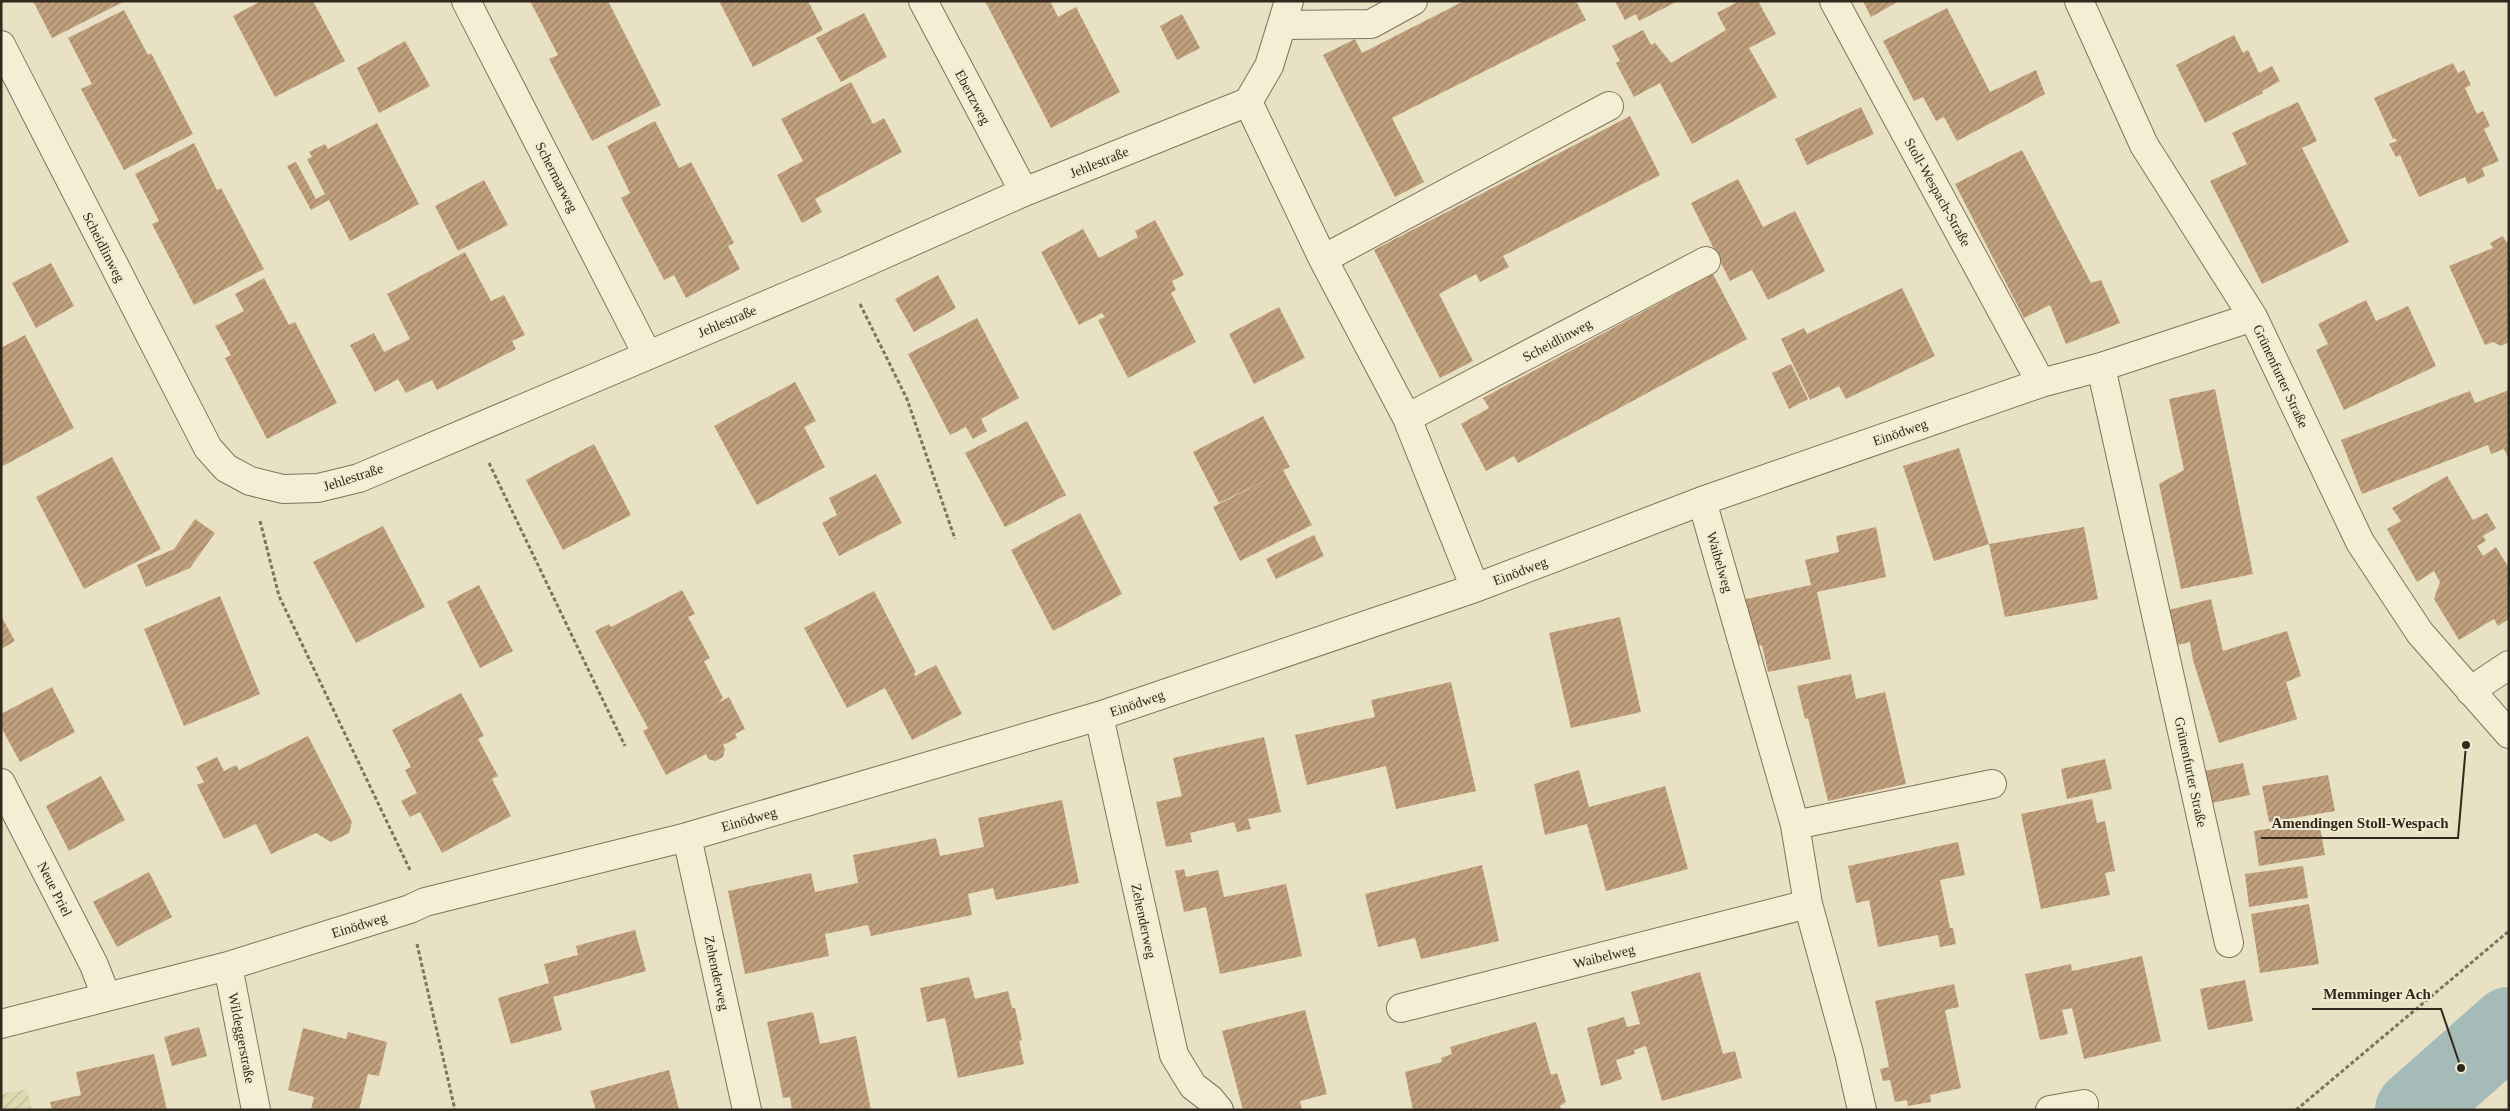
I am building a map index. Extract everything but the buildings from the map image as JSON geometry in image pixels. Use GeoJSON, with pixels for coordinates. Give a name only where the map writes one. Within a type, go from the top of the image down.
{"type":"FeatureCollection","features":[{"type":"Feature","properties":{"kind":"street","name":"Schermarweg"},"geometry":{"type":"LineString","coordinates":[[466,1],[647,354]]}},
{"type":"Feature","properties":{"kind":"street","name":"Ebertzweg"},"geometry":{"type":"LineString","coordinates":[[923,1],[1024,192]]}},
{"type":"Feature","properties":{"kind":"street"},"geometry":{"type":"LineString","coordinates":[[1413,1],[1371,24],[1286,13],[1269,66],[1248,102],[1323,259],[1407,418],[1475,588]]}},
{"type":"Feature","properties":{"kind":"street","name":"Stoll-Wespach-Straße"},"geometry":{"type":"LineString","coordinates":[[1834,1],[2041,383]]}},
{"type":"Feature","properties":{"kind":"street","name":"Grünenfurter Straße"},"geometry":{"type":"LineString","coordinates":[[2079,1],[2144,145],[2253,317],[2360,542],[2420,633],[2509,734]]}},
{"type":"Feature","properties":{"kind":"street","name":"Scheidlinweg"},"geometry":{"type":"LineString","coordinates":[[1,45],[208,448]]}},
{"type":"Feature","properties":{"kind":"street","name":"Jehlestraße"},"geometry":{"type":"LineString","coordinates":[[208,448],[226,468],[250,480],[283,489],[318,488],[359,478],[647,354],[844,272],[1024,192],[1248,102]]}},
{"type":"Feature","properties":{"kind":"street"},"geometry":{"type":"LineString","coordinates":[[1323,259],[1609,106]]}},
{"type":"Feature","properties":{"kind":"street","name":"Scheidlinweg"},"geometry":{"type":"LineString","coordinates":[[1407,418],[1706,261]]}},
{"type":"Feature","properties":{"kind":"street","name":"Einödweg"},"geometry":{"type":"LineString","coordinates":[[1,1024],[228,966],[417,906],[687,837],[1100,716],[1475,588],[1702,501],[2041,383],[2101,367],[2253,317]]}},
{"type":"Feature","properties":{"kind":"street","name":"Grünenfurter Straße"},"geometry":{"type":"LineString","coordinates":[[2101,367],[2229,943]]}},
{"type":"Feature","properties":{"kind":"street","name":"Waibelweg"},"geometry":{"type":"LineString","coordinates":[[1702,501],[1795,825],[1808,904],[1849,1053],[1862,1110]]}},
{"type":"Feature","properties":{"kind":"street"},"geometry":{"type":"LineString","coordinates":[[2470,691],[2509,665]]}},
{"type":"Feature","properties":{"kind":"street","name":"Zehenderweg"},"geometry":{"type":"LineString","coordinates":[[1100,716],[1174,1055],[1193,1086],[1210,1099],[1219,1110]]}},
{"type":"Feature","properties":{"kind":"street","name":"Neue Priel"},"geometry":{"type":"LineString","coordinates":[[1,783],[94,965],[106,996]]}},
{"type":"Feature","properties":{"kind":"street"},"geometry":{"type":"LineString","coordinates":[[1795,825],[1992,784]]}},
{"type":"Feature","properties":{"kind":"street","name":"Zehenderweg"},"geometry":{"type":"LineString","coordinates":[[687,837],[748,1110]]}},
{"type":"Feature","properties":{"kind":"street","name":"Waibelweg"},"geometry":{"type":"LineString","coordinates":[[1401,1008],[1808,904]]}},
{"type":"Feature","properties":{"kind":"street","name":"Wildeggerstraße"},"geometry":{"type":"LineString","coordinates":[[228,966],[256,1110]]}},
{"type":"Feature","properties":{"kind":"street"},"geometry":{"type":"LineString","coordinates":[[2050,1110],[2084,1104]]}},
{"type":"Feature","properties":{"kind":"path"},"geometry":{"type":"LineString","coordinates":[[844,272],[907,399],[955,539]]}},
{"type":"Feature","properties":{"kind":"path"},"geometry":{"type":"LineString","coordinates":[[474,430],[625,746]]}},
{"type":"Feature","properties":{"kind":"path"},"geometry":{"type":"LineString","coordinates":[[250,480],[279,596],[417,906],[455,1110]]}},
{"type":"Feature","properties":{"kind":"path"},"geometry":{"type":"LineString","coordinates":[[2296,1110],[2509,931]]}},
{"type":"Feature","properties":{"kind":"shaded area"},"geometry":{"type":"Polygon","coordinates":[[[27,1089],[32,1110],[1,1110],[1,1094],[27,1089]]]}},
{"type":"Feature","properties":{"kind":"waterway"},"geometry":{"type":"LineString","coordinates":[[2414,1110],[2509,1026]]}},
{"type":"Feature","properties":{"kind":"place","name":"Amendingen Stoll-Wespach"},"geometry":{"type":"Point","coordinates":[2466,745]}},
{"type":"Feature","properties":{"kind":"place","name":"Memminger Ach"},"geometry":{"type":"Point","coordinates":[2461,1068]}}]}
